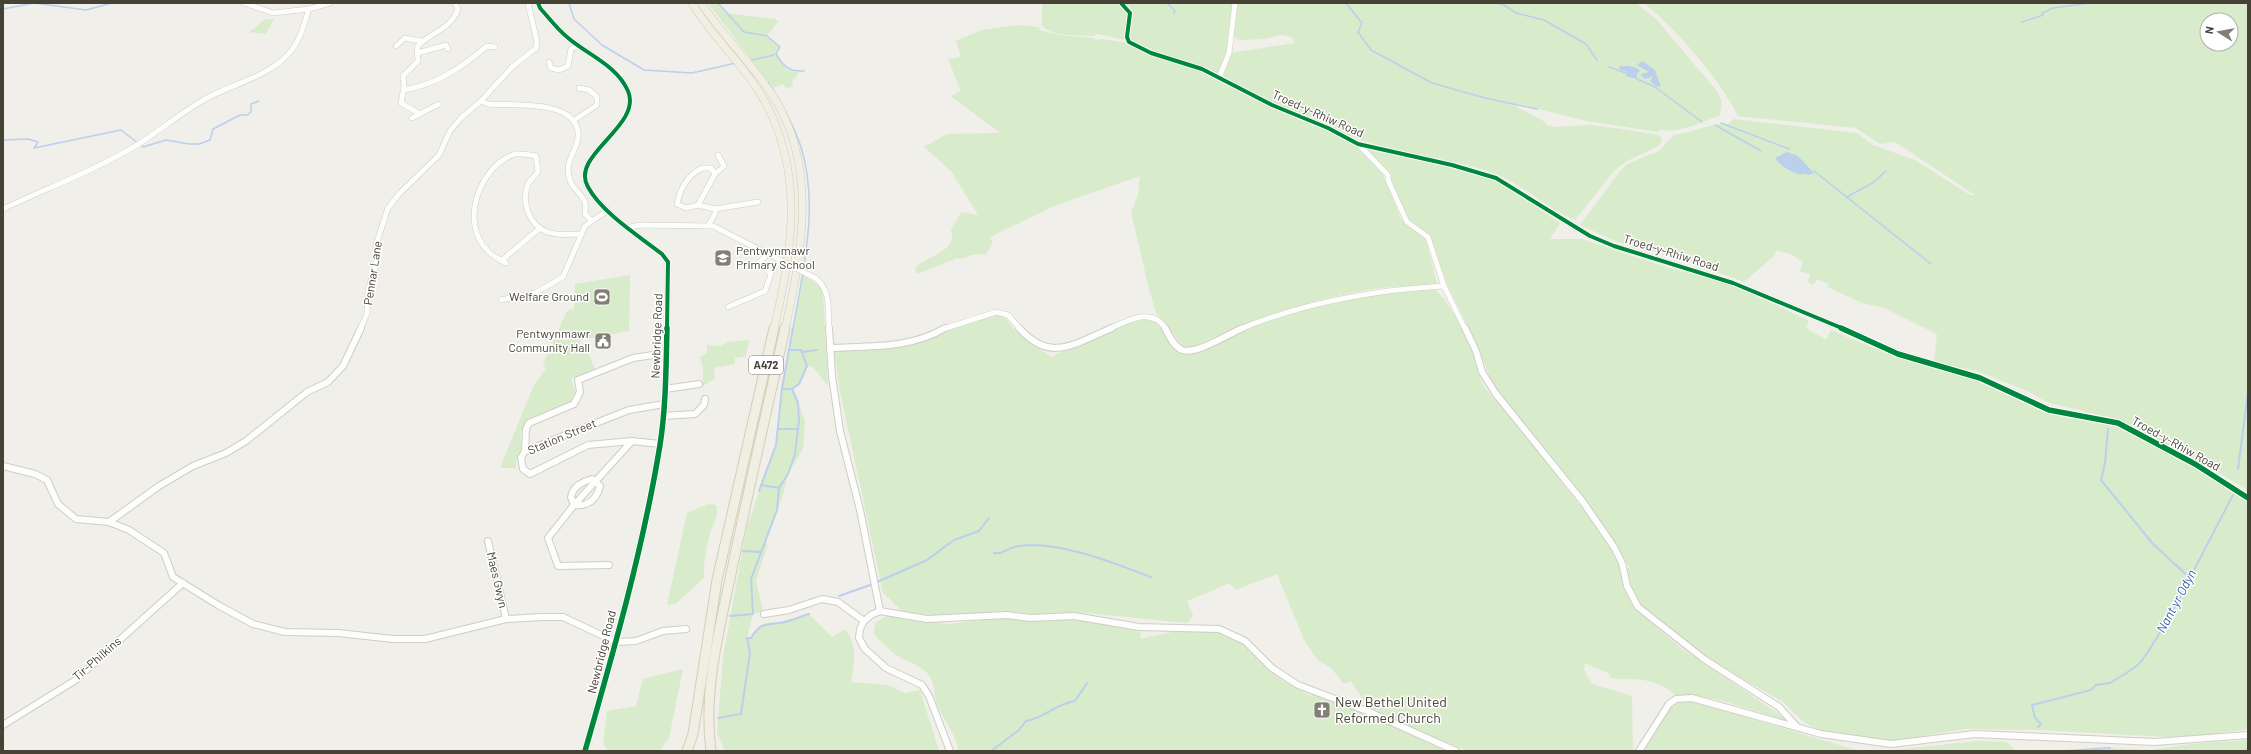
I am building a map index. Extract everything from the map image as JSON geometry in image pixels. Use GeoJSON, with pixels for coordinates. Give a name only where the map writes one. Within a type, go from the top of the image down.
{"type":"FeatureCollection","features":[{"type":"Feature","properties":{"kind":"main road","name":"A472"},"geometry":{"type":"LineString","coordinates":[[687,751],[692,734],[717,580],[786,280],[790,247],[793,190],[785,146],[774,118],[757,90],[708,27],[692,3]]}},
{"type":"Feature","properties":{"kind":"main road","name":"A472"},"geometry":{"type":"LineString","coordinates":[[702,3],[723,33],[752,67],[781,108],[798,158],[803,190],[802,218],[792,296],[740,531],[716,652],[708,732],[711,751]]}},
{"type":"Feature","properties":{"kind":"street"},"geometry":{"type":"LineString","coordinates":[[244,3],[273,12],[309,9],[330,3]]}},
{"type":"Feature","properties":{"kind":"street"},"geometry":{"type":"LineString","coordinates":[[420,114],[405,107],[401,103],[404,90],[403,76],[418,61],[417,47],[421,41],[441,31],[453,22],[458,8],[455,3]]}},
{"type":"Feature","properties":{"kind":"street","name":"Pennar Lane"},"geometry":{"type":"LineString","coordinates":[[109,522],[160,486],[194,466],[226,453],[246,441],[307,392],[328,382],[343,366],[367,314],[368,290],[376,266],[376,245],[388,208],[408,185],[439,155],[450,131],[461,118],[481,101],[512,66],[536,48],[537,42],[527,5],[528,3]]}},
{"type":"Feature","properties":{"kind":"street","name":"Newbridge Road"},"geometry":{"type":"LineString","coordinates":[[538,3],[540,8],[565,36],[616,73],[628,91],[630,102],[625,115],[584,172],[584,180],[588,187],[608,210],[662,254],[668,262],[669,275],[664,416],[660,444],[650,498],[616,642],[586,751]]}},
{"type":"Feature","properties":{"kind":"street","name":"Troed-y-Rhiw Road"},"geometry":{"type":"LineString","coordinates":[[1121,3],[1130,13],[1127,37],[1129,42],[1151,52],[1190,65],[1272,105],[1339,133],[1358,144],[1452,165],[1496,178],[1590,236],[1614,246],[1733,283],[1816,316],[1898,354],[1980,378],[2049,410],[2118,423],[2195,464],[2248,498]]}},
{"type":"Feature","properties":{"kind":"street"},"geometry":{"type":"LineString","coordinates":[[1219,78],[1223,74],[1229,50],[1235,3]]}},
{"type":"Feature","properties":{"kind":"street"},"geometry":{"type":"LineString","coordinates":[[3,209],[57,183],[106,162],[137,145],[164,126],[217,93],[275,66],[291,51],[299,38],[309,9]]}},
{"type":"Feature","properties":{"kind":"street"},"geometry":{"type":"LineString","coordinates":[[396,46],[405,38],[421,41]]}},
{"type":"Feature","properties":{"kind":"street"},"geometry":{"type":"LineString","coordinates":[[481,44],[495,47]]}},
{"type":"Feature","properties":{"kind":"street"},"geometry":{"type":"LineString","coordinates":[[418,53],[446,45],[448,49]]}},
{"type":"Feature","properties":{"kind":"street"},"geometry":{"type":"LineString","coordinates":[[404,90],[430,85],[444,79],[458,71],[486,46]]}},
{"type":"Feature","properties":{"kind":"street"},"geometry":{"type":"LineString","coordinates":[[549,62],[551,68],[555,70],[568,66],[571,49],[577,46]]}},
{"type":"Feature","properties":{"kind":"street"},"geometry":{"type":"LineString","coordinates":[[573,121],[597,105],[597,97],[589,90],[578,88]]}},
{"type":"Feature","properties":{"kind":"street"},"geometry":{"type":"LineString","coordinates":[[481,101],[488,104],[556,109],[564,112],[573,121],[579,135],[570,156],[569,178],[572,186],[586,202],[585,214],[591,220]]}},
{"type":"Feature","properties":{"kind":"street"},"geometry":{"type":"LineString","coordinates":[[412,118],[439,104]]}},
{"type":"Feature","properties":{"kind":"street"},"geometry":{"type":"LineString","coordinates":[[1358,144],[1388,175],[1388,180],[1407,222],[1428,237],[1444,286],[1476,351],[1482,372],[1496,394],[1583,502],[1614,547],[1622,563],[1627,586],[1638,607],[1704,660],[1778,706],[1797,727]]}},
{"type":"Feature","properties":{"kind":"street"},"geometry":{"type":"LineString","coordinates":[[540,228],[529,236],[504,262],[491,255],[480,244],[474,212],[482,181],[492,168],[505,158],[517,153],[529,153],[536,156],[538,172],[529,183],[526,200],[527,214],[540,228],[554,234],[581,234]]}},
{"type":"Feature","properties":{"kind":"street"},"geometry":{"type":"LineString","coordinates":[[698,205],[715,174],[724,166],[718,155]]}},
{"type":"Feature","properties":{"kind":"street"},"geometry":{"type":"LineString","coordinates":[[715,174],[711,168],[695,170],[679,195],[677,204],[686,208],[698,205],[715,209],[758,202]]}},
{"type":"Feature","properties":{"kind":"street"},"geometry":{"type":"LineString","coordinates":[[708,226],[715,214],[715,209]]}},
{"type":"Feature","properties":{"kind":"street"},"geometry":{"type":"LineString","coordinates":[[501,300],[535,293],[563,277],[581,234],[591,220],[608,210]]}},
{"type":"Feature","properties":{"kind":"street"},"geometry":{"type":"LineString","coordinates":[[630,227],[640,225],[713,226],[821,282],[827,294],[832,376],[840,431],[860,510],[880,611]]}},
{"type":"Feature","properties":{"kind":"street"},"geometry":{"type":"LineString","coordinates":[[728,307],[765,291],[771,274],[760,262],[769,255]]}},
{"type":"Feature","properties":{"kind":"street"},"geometry":{"type":"LineString","coordinates":[[830,348],[910,343],[933,335],[948,326],[996,312],[1008,315],[1028,338],[1052,350],[1062,349],[1140,316],[1151,315],[1160,320],[1177,346],[1182,350],[1190,351],[1230,333],[1298,308],[1387,290],[1444,286]]}},
{"type":"Feature","properties":{"kind":"street"},"geometry":{"type":"LineString","coordinates":[[525,452],[526,429],[529,423],[574,404],[579,400],[580,387],[578,380],[633,358],[666,353]]}},
{"type":"Feature","properties":{"kind":"street"},"geometry":{"type":"LineString","coordinates":[[665,389],[699,384]]}},
{"type":"Feature","properties":{"kind":"street"},"geometry":{"type":"LineString","coordinates":[[664,416],[694,414],[704,405],[705,400]]}},
{"type":"Feature","properties":{"kind":"street","name":"Station Street"},"geometry":{"type":"LineString","coordinates":[[660,444],[632,441],[588,446],[530,474],[523,470],[522,458],[525,452],[628,410],[664,404]]}},
{"type":"Feature","properties":{"kind":"street"},"geometry":{"type":"LineString","coordinates":[[609,565],[558,566],[548,538],[574,506],[632,441]]}},
{"type":"Feature","properties":{"kind":"street"},"geometry":{"type":"LineString","coordinates":[[3,466],[35,474],[47,480],[58,504],[76,519],[109,522],[129,530],[164,553],[174,577],[183,583],[253,624],[285,632],[338,633],[393,639],[425,639],[506,619],[563,618],[616,642],[636,641],[663,630],[686,629]]}},
{"type":"Feature","properties":{"kind":"street"},"geometry":{"type":"LineString","coordinates":[[587,480],[596,481],[600,486],[596,497],[584,505],[574,506],[570,498],[575,487],[587,480]]}},
{"type":"Feature","properties":{"kind":"street","name":"Maes Gwyn"},"geometry":{"type":"LineString","coordinates":[[488,541],[506,619]]}},
{"type":"Feature","properties":{"kind":"street","name":"Tir-Philkins"},"geometry":{"type":"LineString","coordinates":[[3,725],[74,681],[183,583]]}},
{"type":"Feature","properties":{"kind":"street"},"geometry":{"type":"LineString","coordinates":[[764,614],[789,610],[822,599],[838,602],[864,621]]}},
{"type":"Feature","properties":{"kind":"street"},"geometry":{"type":"LineString","coordinates":[[950,751],[929,696],[922,685],[881,665],[865,649],[859,638],[864,621],[880,611],[944,620],[1007,615],[1030,618],[1074,616],[1139,627],[1187,626],[1218,629],[1245,641],[1272,668],[1298,685],[1367,711],[1456,751]]}},
{"type":"Feature","properties":{"kind":"street"},"geometry":{"type":"LineString","coordinates":[[1639,751],[1669,704],[1683,698],[1692,698],[1843,739],[1891,744],[1975,734],[2155,742],[2248,735]]}},
{"type":"Feature","properties":{"kind":"green space"},"geometry":{"type":"Polygon","coordinates":[[[708,3],[718,3],[725,13],[775,19],[778,21],[767,36],[780,47],[776,54],[782,65],[791,71],[799,72],[792,83],[793,87],[786,88],[783,84],[773,88],[708,3]]]}},
{"type":"Feature","properties":{"kind":"green space"},"geometry":{"type":"Polygon","coordinates":[[[1042,3],[1118,3],[1127,12],[1126,40],[1098,34],[1095,36],[1074,36],[1052,32],[1042,25],[1042,3]]]}},
{"type":"Feature","properties":{"kind":"green space"},"geometry":{"type":"Polygon","coordinates":[[[1123,3],[1233,3],[1227,50],[1219,75],[1162,55],[1132,40],[1130,36],[1132,13],[1123,3]]]}},
{"type":"Feature","properties":{"kind":"green space"},"geometry":{"type":"Polygon","coordinates":[[[1238,3],[1636,3],[1656,19],[1715,89],[1722,102],[1721,109],[1719,116],[1698,124],[1682,129],[1661,129],[1658,132],[1587,121],[1518,104],[1515,106],[1542,120],[1547,125],[1556,127],[1590,125],[1658,135],[1662,138],[1660,145],[1625,162],[1614,171],[1575,220],[1507,179],[1496,174],[1470,166],[1390,149],[1347,135],[1223,78],[1230,53],[1295,43],[1292,37],[1282,35],[1263,39],[1238,40],[1233,35],[1238,3]]]}},
{"type":"Feature","properties":{"kind":"green space"},"geometry":{"type":"Polygon","coordinates":[[[1644,3],[2248,3],[2248,494],[2245,488],[2198,461],[2111,418],[2047,402],[2027,391],[1977,371],[1934,362],[1937,334],[1884,308],[1862,303],[1827,287],[1829,284],[1817,279],[1813,285],[1807,282],[1811,275],[1800,271],[1803,262],[1792,255],[1777,250],[1775,255],[1744,282],[1680,258],[1620,243],[1580,225],[1620,171],[1627,164],[1659,151],[1674,135],[1709,126],[1728,124],[1734,119],[1857,133],[1873,145],[1915,160],[1970,195],[1975,195],[1895,142],[1880,144],[1856,128],[1738,116],[1709,71],[1670,26],[1644,3]]]}},
{"type":"Feature","properties":{"kind":"green space"},"geometry":{"type":"Polygon","coordinates":[[[266,19],[274,19],[266,34],[249,32],[266,19]]]}},
{"type":"Feature","properties":{"kind":"green space"},"geometry":{"type":"Polygon","coordinates":[[[1017,25],[1037,27],[1040,28],[1039,30],[1058,35],[1094,38],[1096,40],[1103,39],[1132,44],[1187,65],[1347,137],[1381,170],[1401,219],[1425,237],[1437,283],[1436,285],[1381,288],[1331,297],[1259,319],[1189,348],[1183,346],[1156,313],[1149,289],[1131,212],[1138,195],[1140,176],[1054,206],[990,237],[993,242],[986,254],[971,255],[961,259],[957,258],[917,274],[915,269],[918,265],[942,252],[950,243],[952,237],[951,230],[961,212],[978,215],[951,171],[924,147],[947,134],[1000,133],[951,96],[961,91],[948,59],[961,57],[956,41],[982,30],[1017,25]]]}},
{"type":"Feature","properties":{"kind":"green space"},"geometry":{"type":"Polygon","coordinates":[[[1365,149],[1447,167],[1497,181],[1560,223],[1550,239],[1582,239],[1659,265],[1718,281],[1742,289],[1809,321],[1806,328],[1826,340],[1831,330],[1887,352],[1991,385],[2040,410],[2067,417],[2102,422],[2119,427],[2169,451],[2248,501],[2248,729],[2184,738],[2039,730],[1964,729],[1900,740],[1884,740],[1821,731],[1805,723],[1783,702],[1708,659],[1647,613],[1637,602],[1626,570],[1629,567],[1573,484],[1492,384],[1479,348],[1448,286],[1430,236],[1408,221],[1390,180],[1389,172],[1365,149]]]}},
{"type":"Feature","properties":{"kind":"green space"},"geometry":{"type":"Polygon","coordinates":[[[630,275],[629,331],[580,340],[580,349],[587,348],[595,370],[571,379],[575,392],[570,403],[534,416],[528,421],[521,432],[521,448],[517,459],[516,468],[500,468],[534,385],[546,369],[543,364],[567,311],[574,309],[575,284],[630,275]]]}},
{"type":"Feature","properties":{"kind":"green space"},"geometry":{"type":"Polygon","coordinates":[[[803,275],[821,287],[823,293],[828,386],[812,366],[808,366],[799,383],[793,389],[805,421],[803,449],[788,474],[782,498],[766,537],[767,547],[756,580],[763,611],[753,614],[747,638],[751,638],[755,631],[765,623],[779,622],[809,614],[832,637],[845,629],[852,642],[854,654],[851,682],[887,685],[905,693],[920,690],[939,751],[725,751],[717,733],[723,657],[747,526],[776,446],[780,402],[803,275]]]}},
{"type":"Feature","properties":{"kind":"green space"},"geometry":{"type":"Polygon","coordinates":[[[1433,289],[1444,299],[1461,327],[1470,345],[1478,374],[1486,389],[1505,409],[1601,533],[1617,561],[1629,598],[1638,612],[1680,647],[1776,712],[1785,720],[1714,699],[1699,696],[1676,696],[1660,685],[1636,679],[1613,678],[1610,677],[1610,674],[1585,663],[1584,670],[1592,684],[1632,696],[1633,751],[1468,751],[1408,726],[1367,706],[1351,681],[1344,684],[1331,668],[1318,660],[1305,642],[1277,574],[1235,590],[1230,583],[1187,601],[1193,615],[1187,623],[1076,612],[1033,614],[1002,611],[947,616],[910,613],[901,610],[883,593],[840,391],[834,350],[914,345],[925,341],[950,327],[997,314],[1003,315],[1015,331],[1051,357],[1081,342],[1141,317],[1155,318],[1182,354],[1289,313],[1390,291],[1433,289]]]}},
{"type":"Feature","properties":{"kind":"green space"},"geometry":{"type":"Polygon","coordinates":[[[749,340],[746,356],[735,358],[735,364],[714,368],[715,378],[703,386],[703,367],[700,357],[707,353],[707,345],[721,346],[727,342],[749,340]]]}},
{"type":"Feature","properties":{"kind":"green space"},"geometry":{"type":"Polygon","coordinates":[[[708,504],[716,505],[717,513],[707,547],[704,563],[704,578],[675,604],[667,605],[687,513],[708,504]]]}},
{"type":"Feature","properties":{"kind":"green space"},"geometry":{"type":"Polygon","coordinates":[[[887,616],[949,624],[998,618],[1078,618],[1140,632],[1141,639],[1168,633],[1196,630],[1223,634],[1235,639],[1247,647],[1277,676],[1307,694],[1311,696],[1312,693],[1361,711],[1445,751],[959,751],[938,706],[931,678],[921,668],[896,655],[874,634],[874,627],[877,622],[887,616]]]}},
{"type":"Feature","properties":{"kind":"green space"},"geometry":{"type":"Polygon","coordinates":[[[683,669],[669,738],[660,751],[609,751],[603,744],[607,711],[636,706],[643,679],[683,669]]]}},
{"type":"Feature","properties":{"kind":"green space"},"geometry":{"type":"Polygon","coordinates":[[[1684,701],[1693,702],[1860,751],[1644,751],[1669,710],[1675,703],[1684,701]]]}},
{"type":"Feature","properties":{"kind":"green space"},"geometry":{"type":"Polygon","coordinates":[[[2248,740],[2248,751],[2066,751],[2110,748],[2151,750],[2191,744],[2248,740]]]}},
{"type":"Feature","properties":{"kind":"green space"},"geometry":{"type":"Polygon","coordinates":[[[1977,741],[2006,742],[2016,751],[1894,750],[1977,741]]]}},
{"type":"Feature","properties":{"kind":"water"},"geometry":{"type":"Polygon","coordinates":[[[1642,61],[1655,70],[1661,87],[1656,86],[1650,81],[1653,76],[1646,79],[1642,77],[1641,74],[1649,72],[1637,65],[1642,61]]]}},
{"type":"Feature","properties":{"kind":"water"},"geometry":{"type":"Polygon","coordinates":[[[1620,66],[1631,66],[1638,69],[1640,71],[1637,73],[1637,79],[1626,76],[1627,72],[1619,69],[1620,66]]]}},
{"type":"Feature","properties":{"kind":"water"},"geometry":{"type":"Polygon","coordinates":[[[1787,152],[1798,156],[1814,173],[1808,175],[1793,172],[1782,165],[1775,158],[1787,152]]]}},
{"type":"Feature","properties":{"kind":"waterway"},"geometry":{"type":"LineString","coordinates":[[3,9],[34,3],[86,10],[112,3]]}},
{"type":"Feature","properties":{"kind":"waterway"},"geometry":{"type":"LineString","coordinates":[[569,3],[574,19],[602,45],[644,70],[692,73],[736,63]]}},
{"type":"Feature","properties":{"kind":"waterway"},"geometry":{"type":"LineString","coordinates":[[718,3],[744,32],[767,36],[780,47],[776,54],[784,65],[790,69],[804,71]]}},
{"type":"Feature","properties":{"kind":"waterway"},"geometry":{"type":"LineString","coordinates":[[1167,3],[1175,11],[1174,14]]}},
{"type":"Feature","properties":{"kind":"waterway"},"geometry":{"type":"LineString","coordinates":[[1346,3],[1362,23],[1358,32],[1371,50],[1432,83],[1485,98],[1537,109]]}},
{"type":"Feature","properties":{"kind":"waterway"},"geometry":{"type":"LineString","coordinates":[[1495,3],[1502,4],[1516,13],[1544,20],[1586,44],[1597,60]]}},
{"type":"Feature","properties":{"kind":"waterway"},"geometry":{"type":"LineString","coordinates":[[2022,22],[2043,15],[2042,13],[2053,8],[2090,3]]}},
{"type":"Feature","properties":{"kind":"waterway"},"geometry":{"type":"LineString","coordinates":[[748,61],[774,55]]}},
{"type":"Feature","properties":{"kind":"waterway"},"geometry":{"type":"LineString","coordinates":[[1609,67],[1628,74]]}},
{"type":"Feature","properties":{"kind":"waterway"},"geometry":{"type":"LineString","coordinates":[[1637,79],[1655,87],[1702,122]]}},
{"type":"Feature","properties":{"kind":"waterway"},"geometry":{"type":"LineString","coordinates":[[768,82],[786,112],[800,144],[806,166],[809,190],[808,236],[793,329]]}},
{"type":"Feature","properties":{"kind":"waterway"},"geometry":{"type":"LineString","coordinates":[[3,140],[28,139],[38,142],[34,148],[121,130],[143,147],[166,140],[189,144],[199,144],[210,140],[213,129],[240,115],[247,115],[251,112],[251,104],[259,101]]}},
{"type":"Feature","properties":{"kind":"waterway"},"geometry":{"type":"LineString","coordinates":[[1721,123],[1789,149]]}},
{"type":"Feature","properties":{"kind":"waterway"},"geometry":{"type":"LineString","coordinates":[[1715,125],[1761,151]]}},
{"type":"Feature","properties":{"kind":"waterway"},"geometry":{"type":"LineString","coordinates":[[1814,171],[1931,264]]}},
{"type":"Feature","properties":{"kind":"waterway"},"geometry":{"type":"LineString","coordinates":[[1847,197],[1874,182],[1886,171]]}},
{"type":"Feature","properties":{"kind":"waterway"},"geometry":{"type":"LineString","coordinates":[[761,485],[776,445],[782,388],[793,328]]}},
{"type":"Feature","properties":{"kind":"waterway"},"geometry":{"type":"LineString","coordinates":[[789,350],[801,350],[807,366],[799,384],[792,389]]}},
{"type":"Feature","properties":{"kind":"waterway"},"geometry":{"type":"LineString","coordinates":[[802,352],[817,350]]}},
{"type":"Feature","properties":{"kind":"waterway"},"geometry":{"type":"LineString","coordinates":[[783,389],[792,389]]}},
{"type":"Feature","properties":{"kind":"waterway"},"geometry":{"type":"LineString","coordinates":[[779,488],[788,474],[795,454],[799,420],[798,403],[792,389]]}},
{"type":"Feature","properties":{"kind":"waterway","name":"Nant yr Odyn"},"geometry":{"type":"LineString","coordinates":[[2238,469],[2248,392]]}},
{"type":"Feature","properties":{"kind":"waterway"},"geometry":{"type":"LineString","coordinates":[[779,429],[797,429]]}},
{"type":"Feature","properties":{"kind":"waterway"},"geometry":{"type":"LineString","coordinates":[[2108,429],[2105,463],[2101,480],[2153,544],[2190,578]]}},
{"type":"Feature","properties":{"kind":"waterway"},"geometry":{"type":"LineString","coordinates":[[759,491],[761,485]]}},
{"type":"Feature","properties":{"kind":"waterway"},"geometry":{"type":"LineString","coordinates":[[761,485],[779,488]]}},
{"type":"Feature","properties":{"kind":"waterway"},"geometry":{"type":"LineString","coordinates":[[730,616],[753,614],[751,579],[777,510],[779,488]]}},
{"type":"Feature","properties":{"kind":"waterway","name":"Nant yr Odyn"},"geometry":{"type":"LineString","coordinates":[[2190,578],[2233,495]]}},
{"type":"Feature","properties":{"kind":"waterway"},"geometry":{"type":"LineString","coordinates":[[877,582],[927,560],[954,540],[979,531],[989,518]]}},
{"type":"Feature","properties":{"kind":"waterway"},"geometry":{"type":"LineString","coordinates":[[994,553],[1004,552],[1014,547],[1032,545],[1063,548],[1093,556],[1151,577]]}},
{"type":"Feature","properties":{"kind":"waterway"},"geometry":{"type":"LineString","coordinates":[[743,551],[761,552]]}},
{"type":"Feature","properties":{"kind":"waterway","name":"Nant yr Odyn"},"geometry":{"type":"LineString","coordinates":[[2038,727],[2041,724],[2035,718],[2032,705],[2091,690],[2096,685],[2110,683],[2139,664],[2169,618],[2190,578]]}},
{"type":"Feature","properties":{"kind":"waterway"},"geometry":{"type":"LineString","coordinates":[[839,596],[873,584]]}},
{"type":"Feature","properties":{"kind":"waterway"},"geometry":{"type":"LineString","coordinates":[[718,718],[741,714],[750,653],[747,638],[751,638],[760,627],[786,622],[809,614]]}},
{"type":"Feature","properties":{"kind":"waterway"},"geometry":{"type":"LineString","coordinates":[[991,751],[1019,730],[1026,721],[1039,717],[1062,705],[1075,701],[1087,683]]}},
{"type":"Feature","properties":{"kind":"waterway","name":"Nant yr Odyn"},"geometry":{"type":"LineString","coordinates":[[2066,751],[2110,748]]}},
{"type":"Feature","properties":{"kind":"cycle path"},"geometry":{"type":"LineString","coordinates":[[538,3],[540,8],[565,36],[605,64],[623,82],[628,92],[630,102],[628,109],[619,125],[587,165],[584,180],[588,189],[606,209],[662,254],[668,262],[669,275],[665,389],[660,444],[650,498],[616,642],[585,751]]}},
{"type":"Feature","properties":{"kind":"cycle path"},"geometry":{"type":"LineString","coordinates":[[1121,3],[1130,13],[1127,37],[1129,42],[1151,53],[1202,69],[1272,105],[1328,128],[1358,144],[1452,165],[1496,178],[1590,236],[1614,246],[1733,283],[1816,316],[1898,354],[1980,378],[2049,410],[2118,423],[2195,464],[2248,498]]}},
{"type":"Feature","properties":{"kind":"place","name":"Pentwynmawr Primary School"},"geometry":{"type":"Point","coordinates":[723,258]}},
{"type":"Feature","properties":{"kind":"place","name":"Welfare Ground"},"geometry":{"type":"Point","coordinates":[602,297]}},
{"type":"Feature","properties":{"kind":"place","name":"Pentwynmawr Community Hall"},"geometry":{"type":"Point","coordinates":[603,341]}},
{"type":"Feature","properties":{"kind":"place","name":"New Bethel United Reformed Church"},"geometry":{"type":"Point","coordinates":[1322,710]}}]}
